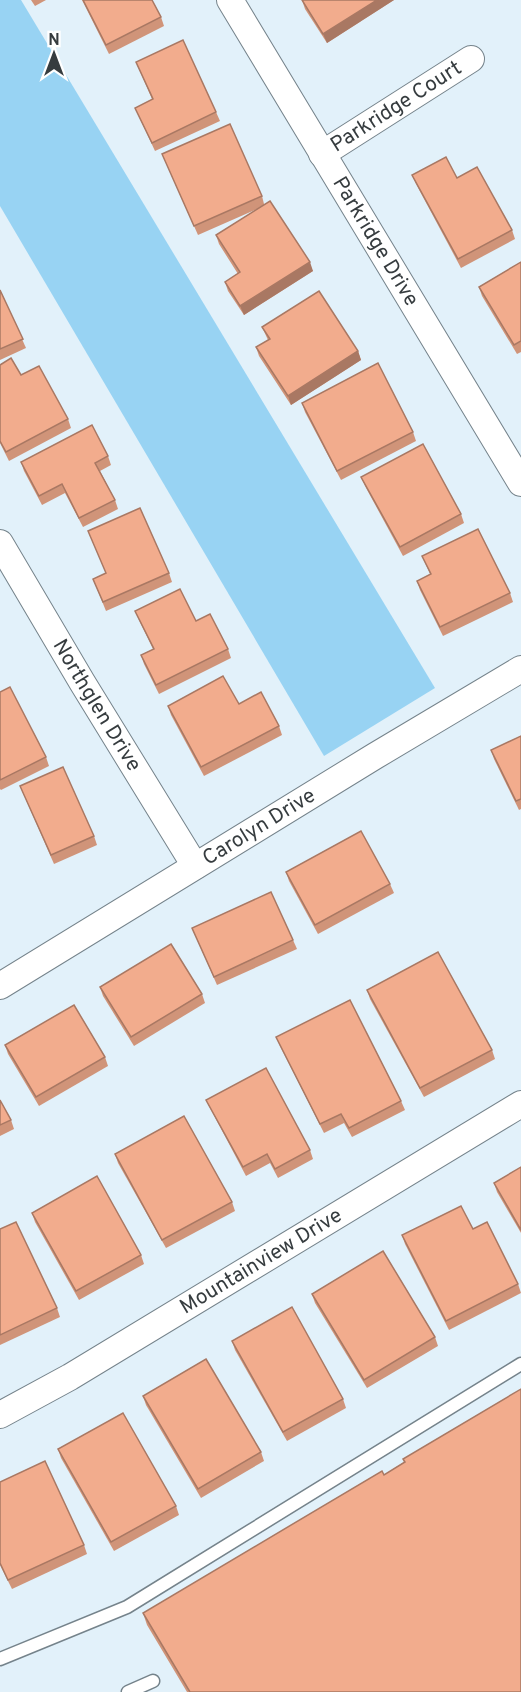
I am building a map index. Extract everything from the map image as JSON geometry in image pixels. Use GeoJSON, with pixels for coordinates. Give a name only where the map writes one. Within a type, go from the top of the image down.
{"type":"FeatureCollection","features":[{"type":"Feature","properties":{"kind":"street","name":"Parkridge Drive"},"geometry":{"type":"LineString","coordinates":[[230,0],[521,483]]}},
{"type":"Feature","properties":{"kind":"street","name":"Parkridge Court"},"geometry":{"type":"LineString","coordinates":[[322,154],[471,58]]}},
{"type":"Feature","properties":{"kind":"street","name":"Northglen Drive"},"geometry":{"type":"LineString","coordinates":[[0,543],[195,866]]}},
{"type":"Feature","properties":{"kind":"street","name":"Carolyn Drive"},"geometry":{"type":"LineString","coordinates":[[0,986],[521,669]]}},
{"type":"Feature","properties":{"kind":"street","name":"Mountainview Drive"},"geometry":{"type":"LineString","coordinates":[[0,1415],[70,1377],[521,1104]]}},
{"type":"Feature","properties":{"kind":"lane"},"geometry":{"type":"LineString","coordinates":[[0,1659],[127,1607],[521,1364]]}},
{"type":"Feature","properties":{"kind":"lane"},"geometry":{"type":"LineString","coordinates":[[128,1692],[153,1681]]}},
{"type":"Feature","properties":{"kind":"shaded area"},"geometry":{"type":"Polygon","coordinates":[[[0,0],[21,0],[435,688],[324,756],[0,206],[0,0]]]}},
{"type":"Feature","properties":{"kind":"building"},"geometry":{"type":"Polygon","coordinates":[[[83,0],[152,0],[161,17],[106,45],[83,0]]]}},
{"type":"Feature","properties":{"kind":"building"},"geometry":{"type":"Polygon","coordinates":[[[302,0],[377,0],[323,34],[302,0]]]}},
{"type":"Feature","properties":{"kind":"building"},"geometry":{"type":"Polygon","coordinates":[[[183,40],[216,112],[152,143],[135,108],[153,99],[136,62],[183,40]]]}},
{"type":"Feature","properties":{"kind":"building"},"geometry":{"type":"Polygon","coordinates":[[[230,124],[262,196],[194,226],[162,154],[230,124]]]}},
{"type":"Feature","properties":{"kind":"building"},"geometry":{"type":"Polygon","coordinates":[[[446,157],[457,178],[477,167],[512,230],[458,259],[412,175],[446,157]]]}},
{"type":"Feature","properties":{"kind":"building"},"geometry":{"type":"Polygon","coordinates":[[[270,201],[310,262],[240,306],[225,282],[240,272],[216,235],[270,201]]]}},
{"type":"Feature","properties":{"kind":"building"},"geometry":{"type":"Polygon","coordinates":[[[521,262],[521,341],[514,345],[479,287],[521,262]]]}},
{"type":"Feature","properties":{"kind":"building"},"geometry":{"type":"Polygon","coordinates":[[[0,290],[23,339],[0,349],[0,290]]]}},
{"type":"Feature","properties":{"kind":"building"},"geometry":{"type":"Polygon","coordinates":[[[319,291],[358,351],[288,396],[256,347],[270,339],[262,327],[319,291]]]}},
{"type":"Feature","properties":{"kind":"building"},"geometry":{"type":"Polygon","coordinates":[[[11,358],[21,375],[39,366],[68,419],[6,452],[0,441],[0,365],[11,358]]]}},
{"type":"Feature","properties":{"kind":"building"},"geometry":{"type":"Polygon","coordinates":[[[378,363],[413,432],[337,471],[302,403],[378,363]]]}},
{"type":"Feature","properties":{"kind":"building"},"geometry":{"type":"Polygon","coordinates":[[[92,425],[108,456],[95,463],[115,500],[79,518],[62,484],[39,496],[21,462],[92,425]]]}},
{"type":"Feature","properties":{"kind":"building"},"geometry":{"type":"Polygon","coordinates":[[[423,444],[461,514],[400,547],[361,477],[423,444]]]}},
{"type":"Feature","properties":{"kind":"building"},"geometry":{"type":"Polygon","coordinates":[[[140,508],[169,573],[103,602],[93,579],[106,573],[88,531],[140,508]]]}},
{"type":"Feature","properties":{"kind":"building"},"geometry":{"type":"Polygon","coordinates":[[[478,529],[510,593],[440,627],[417,581],[431,574],[422,556],[478,529]]]}},
{"type":"Feature","properties":{"kind":"building"},"geometry":{"type":"Polygon","coordinates":[[[180,589],[196,621],[210,614],[228,649],[156,685],[141,655],[154,649],[135,611],[180,589]]]}},
{"type":"Feature","properties":{"kind":"building"},"geometry":{"type":"Polygon","coordinates":[[[223,676],[239,704],[261,692],[279,726],[201,767],[168,706],[223,676]]]}},
{"type":"Feature","properties":{"kind":"building"},"geometry":{"type":"Polygon","coordinates":[[[10,687],[46,757],[0,780],[0,692],[10,687]]]}},
{"type":"Feature","properties":{"kind":"building"},"geometry":{"type":"Polygon","coordinates":[[[521,736],[521,799],[516,801],[491,750],[521,736]]]}},
{"type":"Feature","properties":{"kind":"building"},"geometry":{"type":"Polygon","coordinates":[[[63,767],[94,836],[51,855],[20,786],[63,767]]]}},
{"type":"Feature","properties":{"kind":"building"},"geometry":{"type":"Polygon","coordinates":[[[361,831],[390,884],[315,925],[286,872],[361,831]]]}},
{"type":"Feature","properties":{"kind":"building"},"geometry":{"type":"Polygon","coordinates":[[[271,892],[293,940],[214,977],[192,928],[271,892]]]}},
{"type":"Feature","properties":{"kind":"building"},"geometry":{"type":"Polygon","coordinates":[[[171,944],[202,994],[131,1037],[100,987],[171,944]]]}},
{"type":"Feature","properties":{"kind":"building"},"geometry":{"type":"Polygon","coordinates":[[[438,952],[492,1050],[420,1088],[367,990],[438,952]]]}},
{"type":"Feature","properties":{"kind":"building"},"geometry":{"type":"Polygon","coordinates":[[[350,1000],[401,1101],[349,1128],[341,1114],[320,1124],[276,1037],[350,1000]]]}},
{"type":"Feature","properties":{"kind":"building"},"geometry":{"type":"Polygon","coordinates":[[[74,1005],[105,1057],[36,1097],[5,1045],[74,1005]]]}},
{"type":"Feature","properties":{"kind":"building"},"geometry":{"type":"Polygon","coordinates":[[[266,1068],[310,1150],[275,1169],[267,1154],[243,1167],[206,1100],[266,1068]]]}},
{"type":"Feature","properties":{"kind":"building"},"geometry":{"type":"Polygon","coordinates":[[[0,1100],[11,1120],[0,1125],[0,1100]]]}},
{"type":"Feature","properties":{"kind":"building"},"geometry":{"type":"Polygon","coordinates":[[[184,1116],[232,1202],[162,1240],[115,1154],[184,1116]]]}},
{"type":"Feature","properties":{"kind":"building"},"geometry":{"type":"Polygon","coordinates":[[[521,1167],[521,1230],[494,1183],[521,1167]]]}},
{"type":"Feature","properties":{"kind":"building"},"geometry":{"type":"Polygon","coordinates":[[[97,1176],[141,1255],[76,1291],[32,1213],[97,1176]]]}},
{"type":"Feature","properties":{"kind":"building"},"geometry":{"type":"Polygon","coordinates":[[[461,1206],[473,1229],[487,1222],[518,1284],[446,1321],[402,1235],[461,1206]]]}},
{"type":"Feature","properties":{"kind":"building"},"geometry":{"type":"Polygon","coordinates":[[[16,1222],[57,1308],[0,1335],[0,1229],[16,1222]]]}},
{"type":"Feature","properties":{"kind":"building"},"geometry":{"type":"Polygon","coordinates":[[[383,1251],[435,1337],[364,1380],[312,1294],[383,1251]]]}},
{"type":"Feature","properties":{"kind":"building"},"geometry":{"type":"Polygon","coordinates":[[[292,1307],[343,1399],[283,1432],[232,1341],[292,1307]]]}},
{"type":"Feature","properties":{"kind":"building"},"geometry":{"type":"Polygon","coordinates":[[[206,1359],[261,1452],[198,1489],[143,1396],[206,1359]]]}},
{"type":"Feature","properties":{"kind":"building"},"geometry":{"type":"Polygon","coordinates":[[[521,1389],[521,1692],[190,1692],[143,1613],[382,1471],[384,1475],[405,1462],[403,1459],[521,1389]]]}},
{"type":"Feature","properties":{"kind":"building"},"geometry":{"type":"Polygon","coordinates":[[[123,1413],[176,1506],[111,1542],[58,1449],[123,1413]]]}},
{"type":"Feature","properties":{"kind":"building"},"geometry":{"type":"Polygon","coordinates":[[[45,1461],[84,1545],[8,1580],[0,1563],[0,1482],[45,1461]]]}}]}
